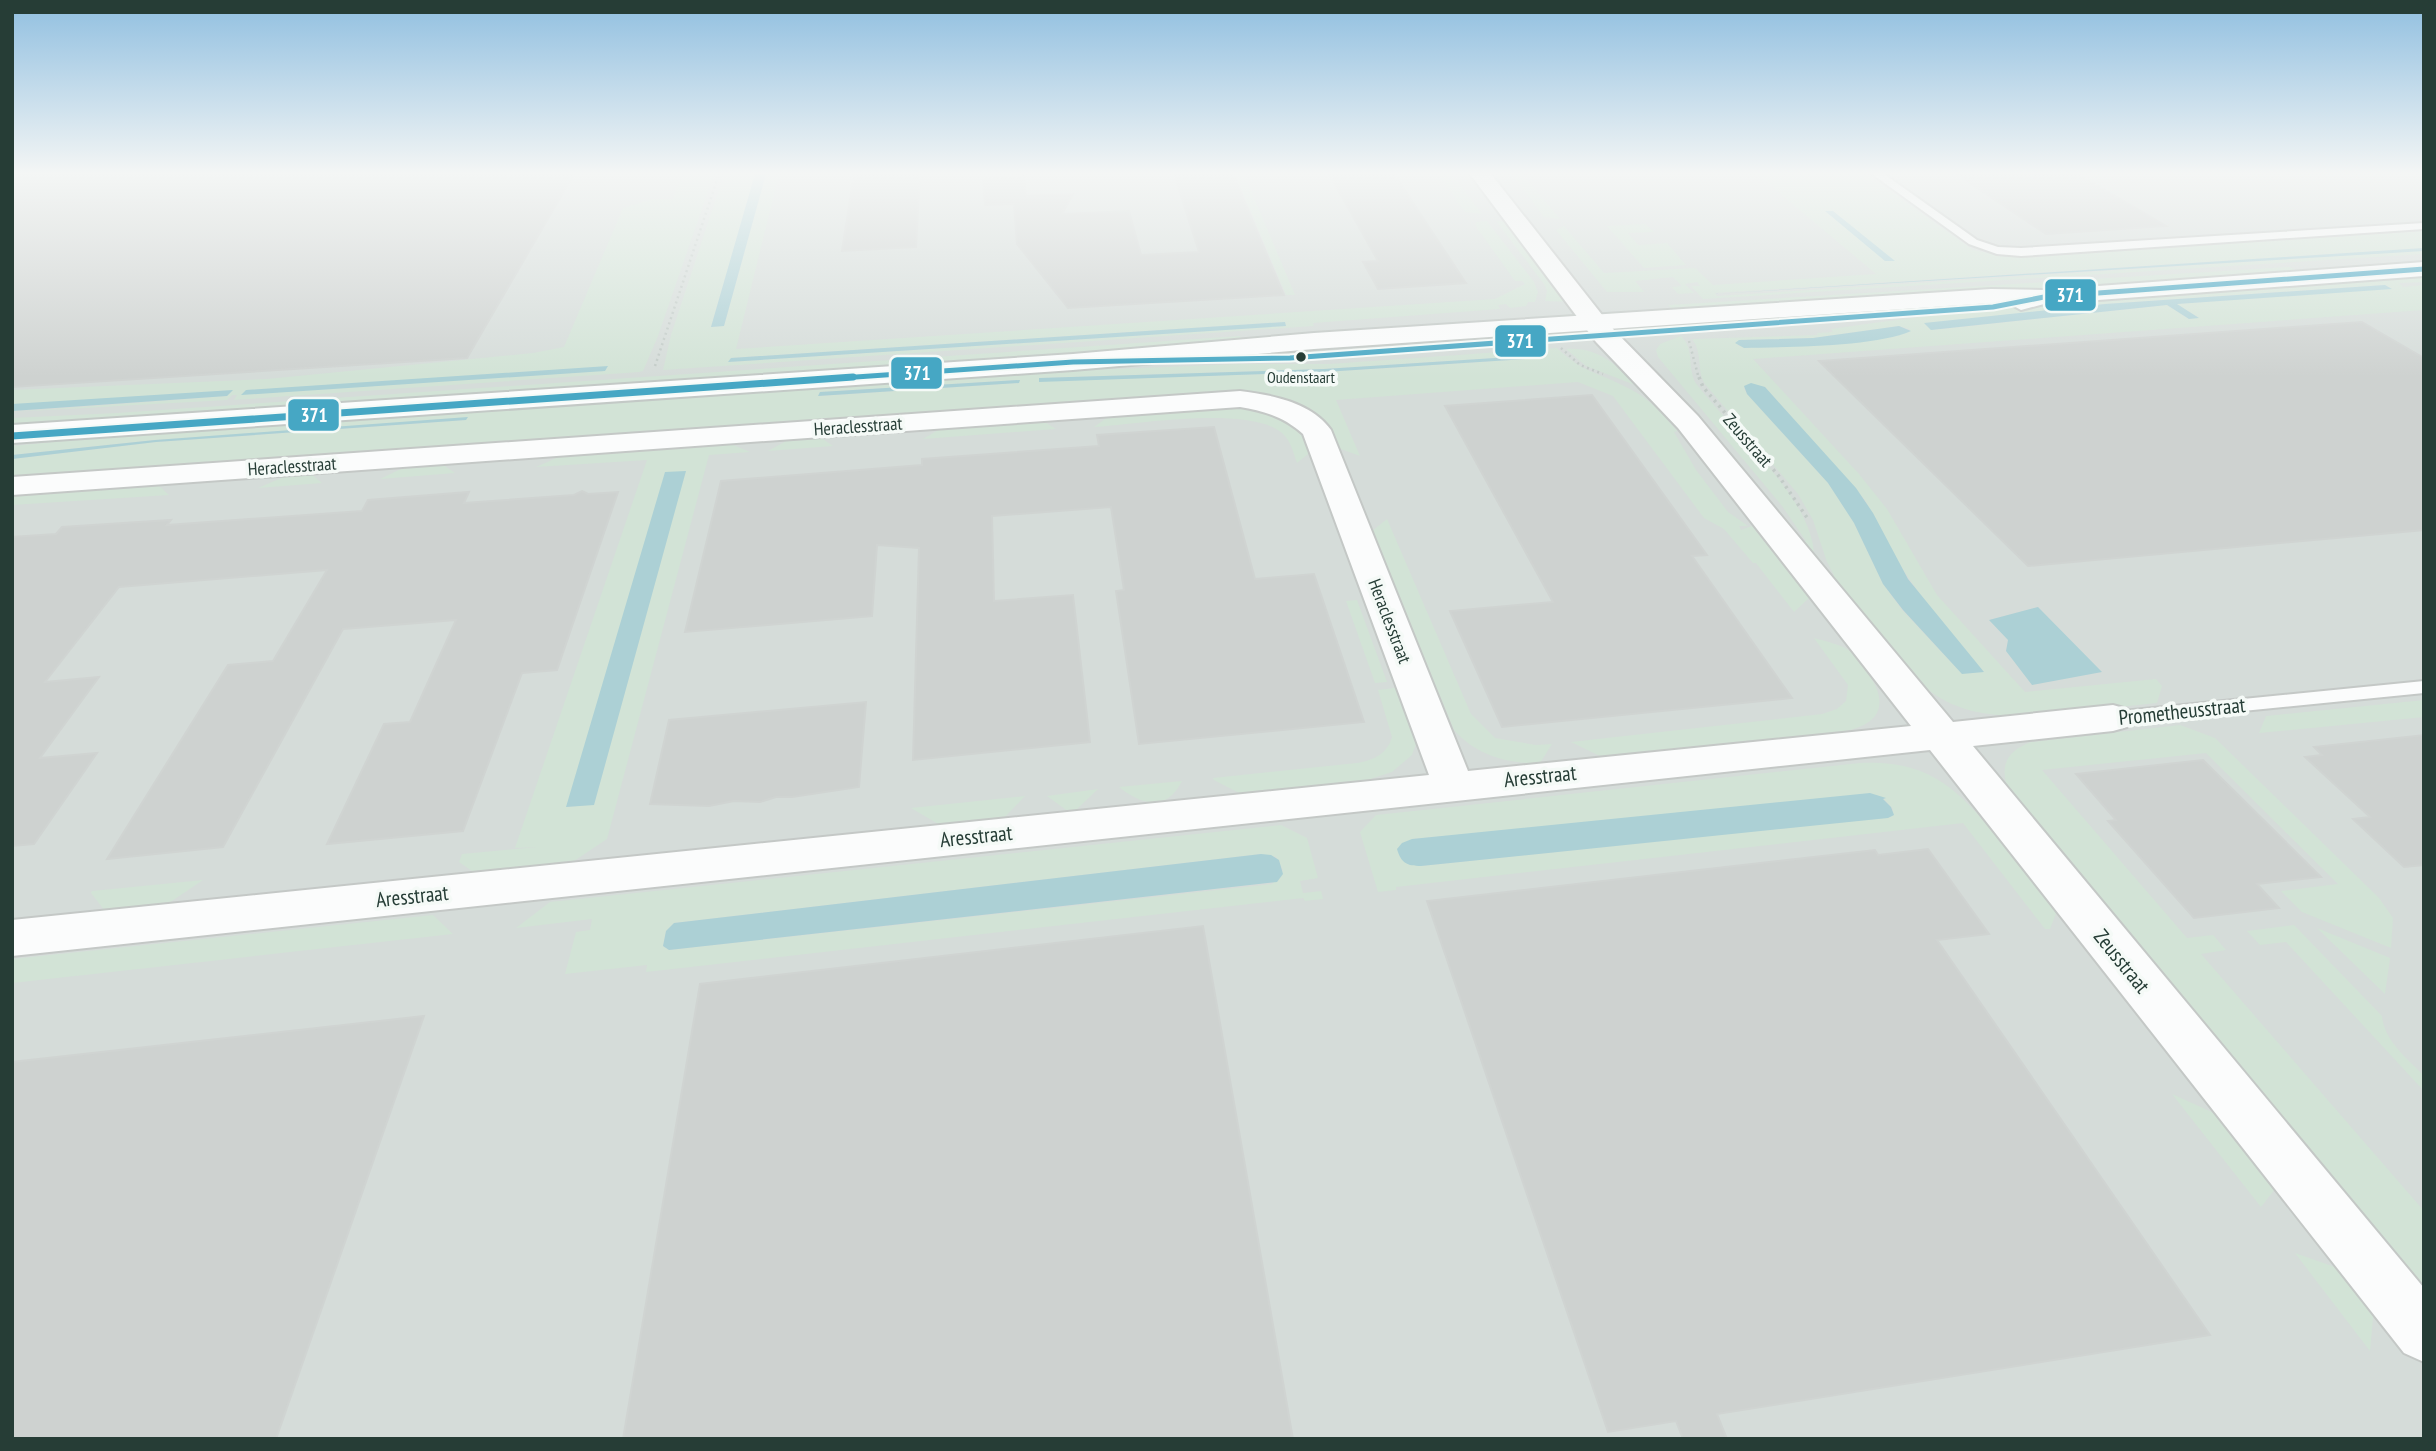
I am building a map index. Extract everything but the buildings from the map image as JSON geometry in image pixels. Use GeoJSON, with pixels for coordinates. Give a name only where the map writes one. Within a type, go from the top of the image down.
{"type":"FeatureCollection","features":[{"type":"Feature","properties":{"kind":"street"},"geometry":{"type":"LineString","coordinates":[[1539,242],[1615,328],[1680,330],[1993,307],[2044,297]]}},
{"type":"Feature","properties":{"kind":"street"},"geometry":{"type":"LineString","coordinates":[[1558,242],[1600,291],[1615,328]]}},
{"type":"Feature","properties":{"kind":"street"},"geometry":{"type":"LineString","coordinates":[[12,435],[1073,362],[1290,358],[1991,296],[2044,297],[2424,269]]}},
{"type":"Feature","properties":{"kind":"street","name":"Zeusstraat"},"geometry":{"type":"LineString","coordinates":[[1615,328],[1939,735],[2424,1334]]}},
{"type":"Feature","properties":{"kind":"street","name":"Heraclesstraat"},"geometry":{"type":"LineString","coordinates":[[12,486],[1240,399],[1265,402],[1287,408],[1316,430],[1453,785]]}},
{"type":"Feature","properties":{"kind":"street","name":"Prometheusstraat"},"geometry":{"type":"LineString","coordinates":[[1939,735],[2113,718]]}},
{"type":"Feature","properties":{"kind":"street","name":"Aresstraat"},"geometry":{"type":"LineString","coordinates":[[12,938],[1939,735]]}},
{"type":"Feature","properties":{"kind":"lane"},"geometry":{"type":"LineString","coordinates":[[1973,242],[1997,250],[2021,252],[2180,242]]}},
{"type":"Feature","properties":{"kind":"lane","name":"Prometheusstraat"},"geometry":{"type":"LineString","coordinates":[[2113,718],[2424,687]]}},
{"type":"Feature","properties":{"kind":"path"},"geometry":{"type":"LineString","coordinates":[[652,374],[696,242]]}},
{"type":"Feature","properties":{"kind":"path","name":"Zeusstraat"},"geometry":{"type":"LineString","coordinates":[[1680,330],[1694,347],[1696,376],[1703,387],[1786,485],[1809,521]]}},
{"type":"Feature","properties":{"kind":"shaded area"},"geometry":{"type":"Polygon","coordinates":[[[12,242],[2424,242],[2424,1439],[12,1439],[12,242]]]}},
{"type":"Feature","properties":{"kind":"green space"},"geometry":{"type":"Polygon","coordinates":[[[609,242],[691,242],[643,371],[234,400],[237,395],[232,395],[227,400],[12,412],[227,396],[12,406],[12,390],[267,379],[533,353],[564,347],[609,242]]]}},
{"type":"Feature","properties":{"kind":"green space"},"geometry":{"type":"Polygon","coordinates":[[[702,242],[736,242],[711,327],[724,326],[747,242],[762,242],[736,349],[1495,299],[1525,284],[1515,281],[1487,242],[1503,242],[1534,282],[1538,292],[1535,302],[1528,302],[1526,306],[1510,308],[1506,304],[1498,305],[1500,309],[1313,323],[1314,326],[663,370],[671,335],[702,242]],[[1285,322],[731,358],[729,362],[1285,326],[1285,322]]]}},
{"type":"Feature","properties":{"kind":"green space"},"geometry":{"type":"Polygon","coordinates":[[[1264,242],[1273,242],[1295,295],[1286,295],[1264,242]]]}},
{"type":"Feature","properties":{"kind":"green space"},"geometry":{"type":"Polygon","coordinates":[[[1512,242],[1523,242],[1573,302],[1545,301],[1547,291],[1512,242]]]}},
{"type":"Feature","properties":{"kind":"green space"},"geometry":{"type":"Polygon","coordinates":[[[1566,242],[1577,242],[1604,273],[1695,268],[1713,285],[1876,274],[1838,242],[1961,242],[1973,250],[2008,257],[2253,242],[2424,242],[2424,248],[1715,293],[1717,296],[2417,251],[2424,251],[2424,254],[1703,299],[1691,286],[1700,286],[1697,282],[1685,284],[1694,293],[1678,294],[1672,287],[1682,286],[1673,277],[1635,281],[1644,292],[1607,292],[1566,242]]]}},
{"type":"Feature","properties":{"kind":"green space"},"geometry":{"type":"Polygon","coordinates":[[[1621,242],[1635,242],[1638,245],[1667,243],[1686,265],[1644,268],[1621,242]]]}},
{"type":"Feature","properties":{"kind":"green space"},"geometry":{"type":"Polygon","coordinates":[[[2290,267],[2301,273],[1674,310],[1668,305],[2290,267]]]}},
{"type":"Feature","properties":{"kind":"green space"},"geometry":{"type":"Polygon","coordinates":[[[2424,275],[2424,282],[2399,283],[2403,287],[2424,285],[2424,310],[1753,359],[1859,474],[1887,509],[1937,595],[2025,692],[2156,679],[2162,686],[2157,703],[2049,714],[2008,716],[1969,710],[1950,703],[1916,679],[1831,576],[1834,575],[1813,520],[1798,494],[1705,384],[1692,339],[1818,335],[1817,333],[1833,332],[1831,329],[1976,310],[2424,275]],[[2385,285],[2105,304],[1925,324],[1932,330],[2167,305],[2189,319],[2198,317],[2176,304],[2391,288],[2385,285]],[[1899,326],[1813,338],[1739,340],[1738,346],[1821,345],[1910,332],[1909,329],[1899,326]],[[1748,384],[1744,388],[1828,483],[1854,523],[1883,584],[1902,610],[1962,674],[1931,610],[1899,564],[1865,500],[1765,387],[1748,384]]]}},
{"type":"Feature","properties":{"kind":"green space"},"geometry":{"type":"Polygon","coordinates":[[[1240,336],[1242,342],[1237,344],[12,426],[12,418],[1240,336]]]}},
{"type":"Feature","properties":{"kind":"green space"},"geometry":{"type":"Polygon","coordinates":[[[1681,336],[1688,347],[1695,382],[1783,485],[1809,530],[1814,552],[1803,541],[1806,541],[1782,506],[1658,357],[1656,350],[1660,344],[1681,336]]]}},
{"type":"Feature","properties":{"kind":"green space"},"geometry":{"type":"Polygon","coordinates":[[[1557,348],[1583,367],[1636,392],[1661,413],[1677,431],[1674,432],[1696,470],[1728,512],[1748,526],[1739,526],[1741,530],[1752,526],[1809,598],[1794,612],[1756,563],[1753,563],[1724,529],[1704,518],[1613,396],[1578,382],[1336,400],[1360,456],[1338,448],[1326,425],[1311,410],[1293,401],[1267,395],[457,445],[341,454],[337,458],[331,454],[238,461],[234,466],[12,482],[12,459],[156,442],[467,418],[155,440],[12,455],[12,446],[212,427],[991,374],[1241,364],[1329,364],[1557,348]],[[1540,355],[1324,369],[1040,378],[1039,381],[1324,372],[1541,358],[1540,355]],[[1019,380],[820,392],[819,396],[1018,383],[1019,380]]]}},
{"type":"Feature","properties":{"kind":"green space"},"geometry":{"type":"Polygon","coordinates":[[[1566,349],[1587,350],[1605,358],[1635,385],[1586,366],[1566,349]]]}},
{"type":"Feature","properties":{"kind":"green space"},"geometry":{"type":"Polygon","coordinates":[[[1216,409],[1259,411],[1284,420],[1304,438],[1312,451],[1297,463],[1290,443],[1282,433],[1266,425],[1245,420],[1192,418],[1094,427],[1108,417],[1216,409]]]}},
{"type":"Feature","properties":{"kind":"green space"},"geometry":{"type":"Polygon","coordinates":[[[1043,421],[1056,429],[923,439],[940,429],[1043,421]]]}},
{"type":"Feature","properties":{"kind":"green space"},"geometry":{"type":"Polygon","coordinates":[[[820,437],[833,446],[768,451],[788,440],[820,437]]]}},
{"type":"Feature","properties":{"kind":"green space"},"geometry":{"type":"Polygon","coordinates":[[[731,444],[750,452],[709,455],[607,839],[571,863],[475,873],[459,862],[462,854],[537,847],[515,848],[647,460],[536,467],[561,456],[731,444]],[[685,472],[567,807],[594,804],[685,472]]]}},
{"type":"Feature","properties":{"kind":"green space"},"geometry":{"type":"Polygon","coordinates":[[[442,464],[455,473],[380,479],[405,467],[442,464]]]}},
{"type":"Feature","properties":{"kind":"green space"},"geometry":{"type":"Polygon","coordinates":[[[311,474],[322,483],[258,488],[286,476],[311,474]]]}},
{"type":"Feature","properties":{"kind":"green space"},"geometry":{"type":"Polygon","coordinates":[[[158,485],[169,495],[12,505],[12,496],[158,485]]]}},
{"type":"Feature","properties":{"kind":"green space"},"geometry":{"type":"Polygon","coordinates":[[[1387,519],[1471,714],[1495,738],[1536,745],[1552,744],[1540,763],[1504,760],[1482,752],[1454,730],[1372,531],[1387,519]]]}},
{"type":"Feature","properties":{"kind":"green space"},"geometry":{"type":"Polygon","coordinates":[[[1357,600],[1387,682],[1375,683],[1346,601],[1357,600]]]}},
{"type":"Feature","properties":{"kind":"green space"},"geometry":{"type":"Polygon","coordinates":[[[1814,638],[1850,651],[1872,680],[1879,701],[1878,710],[1866,724],[1840,732],[1602,757],[1571,742],[1822,714],[1837,709],[1846,701],[1848,685],[1814,638]]]}},
{"type":"Feature","properties":{"kind":"green space"},"geometry":{"type":"Polygon","coordinates":[[[1401,687],[1417,741],[1412,755],[1392,772],[1361,782],[1241,794],[1213,778],[1357,763],[1374,758],[1387,748],[1392,737],[1378,690],[1401,687]]]}},
{"type":"Feature","properties":{"kind":"green space"},"geometry":{"type":"Polygon","coordinates":[[[2424,700],[2424,717],[2259,733],[2266,716],[2424,700]]]}},
{"type":"Feature","properties":{"kind":"green space"},"geometry":{"type":"Polygon","coordinates":[[[2180,725],[2215,738],[2379,898],[2393,918],[2391,948],[2302,912],[2281,891],[2338,884],[2206,753],[2042,770],[2187,938],[2213,935],[2226,950],[2201,954],[2424,1211],[2424,1288],[2401,1277],[2006,783],[2005,768],[2009,757],[2031,742],[2180,725]]]}},
{"type":"Feature","properties":{"kind":"green space"},"geometry":{"type":"Polygon","coordinates":[[[1860,763],[1884,763],[1923,772],[1954,791],[2058,908],[2050,929],[2045,929],[1963,823],[1396,887],[1396,890],[1378,892],[1360,832],[1376,815],[1860,763]],[[1883,798],[1412,839],[1421,866],[1891,817],[1893,809],[1883,798]]]}},
{"type":"Feature","properties":{"kind":"green space"},"geometry":{"type":"Polygon","coordinates":[[[1182,781],[1169,798],[1153,802],[1136,798],[1119,787],[1182,781]]]}},
{"type":"Feature","properties":{"kind":"green space"},"geometry":{"type":"Polygon","coordinates":[[[1098,789],[1075,811],[1069,812],[1047,796],[1098,789]]]}},
{"type":"Feature","properties":{"kind":"green space"},"geometry":{"type":"Polygon","coordinates":[[[1025,796],[1004,818],[940,825],[911,808],[1025,796]]]}},
{"type":"Feature","properties":{"kind":"green space"},"geometry":{"type":"Polygon","coordinates":[[[1281,825],[1307,838],[1318,878],[1300,881],[1303,893],[1321,891],[1323,899],[1305,901],[1303,898],[646,972],[647,965],[565,974],[576,932],[590,930],[592,919],[516,928],[550,902],[1281,825]],[[1261,854],[674,923],[666,931],[663,946],[669,950],[1272,884],[1283,870],[1276,857],[1261,854]]]}},
{"type":"Feature","properties":{"kind":"green space"},"geometry":{"type":"Polygon","coordinates":[[[203,880],[166,905],[105,911],[91,893],[92,891],[203,880]]]}},
{"type":"Feature","properties":{"kind":"green space"},"geometry":{"type":"Polygon","coordinates":[[[433,915],[453,934],[12,983],[12,959],[433,915]]]}},
{"type":"Feature","properties":{"kind":"green space"},"geometry":{"type":"Polygon","coordinates":[[[2294,925],[2382,1016],[2387,1034],[2424,1076],[2424,1091],[2286,942],[2260,945],[2247,931],[2294,925]]]}},
{"type":"Feature","properties":{"kind":"green space"},"geometry":{"type":"Polygon","coordinates":[[[2317,928],[2390,958],[2385,994],[2317,928]]]}},
{"type":"Feature","properties":{"kind":"green space"},"geometry":{"type":"Polygon","coordinates":[[[2172,1094],[2225,1118],[2278,1185],[2261,1207],[2172,1094]]]}},
{"type":"Feature","properties":{"kind":"green space"},"geometry":{"type":"Polygon","coordinates":[[[2295,1253],[2346,1271],[2374,1307],[2370,1351],[2295,1253]]]}},
{"type":"Feature","properties":{"kind":"water"},"geometry":{"type":"Polygon","coordinates":[[[736,242],[747,242],[724,326],[711,327],[736,242]]]}},
{"type":"Feature","properties":{"kind":"water"},"geometry":{"type":"Polygon","coordinates":[[[1862,242],[1871,242],[1895,261],[1885,261],[1862,242]]]}},
{"type":"Feature","properties":{"kind":"water"},"geometry":{"type":"Polygon","coordinates":[[[2424,248],[2424,251],[1714,294],[2424,248]]]}},
{"type":"Feature","properties":{"kind":"water"},"geometry":{"type":"Polygon","coordinates":[[[2385,285],[2392,289],[2177,304],[2199,318],[2189,319],[2167,305],[1931,330],[1924,323],[2105,304],[2385,285]]]}},
{"type":"Feature","properties":{"kind":"water"},"geometry":{"type":"Polygon","coordinates":[[[1285,322],[1286,326],[728,362],[731,358],[1285,322]]]}},
{"type":"Feature","properties":{"kind":"water"},"geometry":{"type":"Polygon","coordinates":[[[1899,326],[1911,331],[1876,340],[1830,345],[1744,348],[1735,343],[1739,340],[1813,338],[1899,326]]]}},
{"type":"Feature","properties":{"kind":"water"},"geometry":{"type":"Polygon","coordinates":[[[1540,355],[1541,358],[1324,372],[1039,382],[1039,378],[1324,369],[1540,355]]]}},
{"type":"Feature","properties":{"kind":"water"},"geometry":{"type":"Polygon","coordinates":[[[608,366],[605,371],[241,395],[246,390],[608,366]]]}},
{"type":"Feature","properties":{"kind":"water"},"geometry":{"type":"Polygon","coordinates":[[[1020,380],[1019,383],[818,396],[820,392],[1020,380]]]}},
{"type":"Feature","properties":{"kind":"water"},"geometry":{"type":"Polygon","coordinates":[[[1751,383],[1765,387],[1856,488],[1873,513],[1908,579],[1984,672],[1962,674],[1903,610],[1883,584],[1854,523],[1828,483],[1747,394],[1744,386],[1751,383]]]}},
{"type":"Feature","properties":{"kind":"water"},"geometry":{"type":"Polygon","coordinates":[[[233,390],[227,396],[12,411],[12,404],[233,390]]]}},
{"type":"Feature","properties":{"kind":"water"},"geometry":{"type":"Polygon","coordinates":[[[468,417],[466,420],[156,442],[12,459],[12,455],[155,440],[468,417]]]}},
{"type":"Feature","properties":{"kind":"water"},"geometry":{"type":"Polygon","coordinates":[[[686,471],[594,805],[566,807],[665,472],[686,471]]]}},
{"type":"Feature","properties":{"kind":"water"},"geometry":{"type":"Polygon","coordinates":[[[2038,607],[2102,672],[2032,685],[2006,651],[2008,640],[1989,620],[2038,607]]]}},
{"type":"Feature","properties":{"kind":"water"},"geometry":{"type":"Polygon","coordinates":[[[1870,793],[1886,798],[1883,799],[1894,815],[1888,818],[1421,866],[1405,863],[1397,849],[1402,843],[1412,839],[1870,793]]]}},
{"type":"Feature","properties":{"kind":"water"},"geometry":{"type":"Polygon","coordinates":[[[1261,854],[1271,855],[1279,860],[1283,874],[1277,882],[669,950],[663,946],[666,931],[674,923],[1261,854]]]}},
{"type":"Feature","properties":{"kind":"transit line","name":"371"},"geometry":{"type":"LineString","coordinates":[[12,436],[1073,362],[1290,358],[1993,307],[2044,297],[2424,269]]}},
{"type":"Feature","properties":{"kind":"place","name":"Oudenstaart"},"geometry":{"type":"Point","coordinates":[1301,357]}}]}
